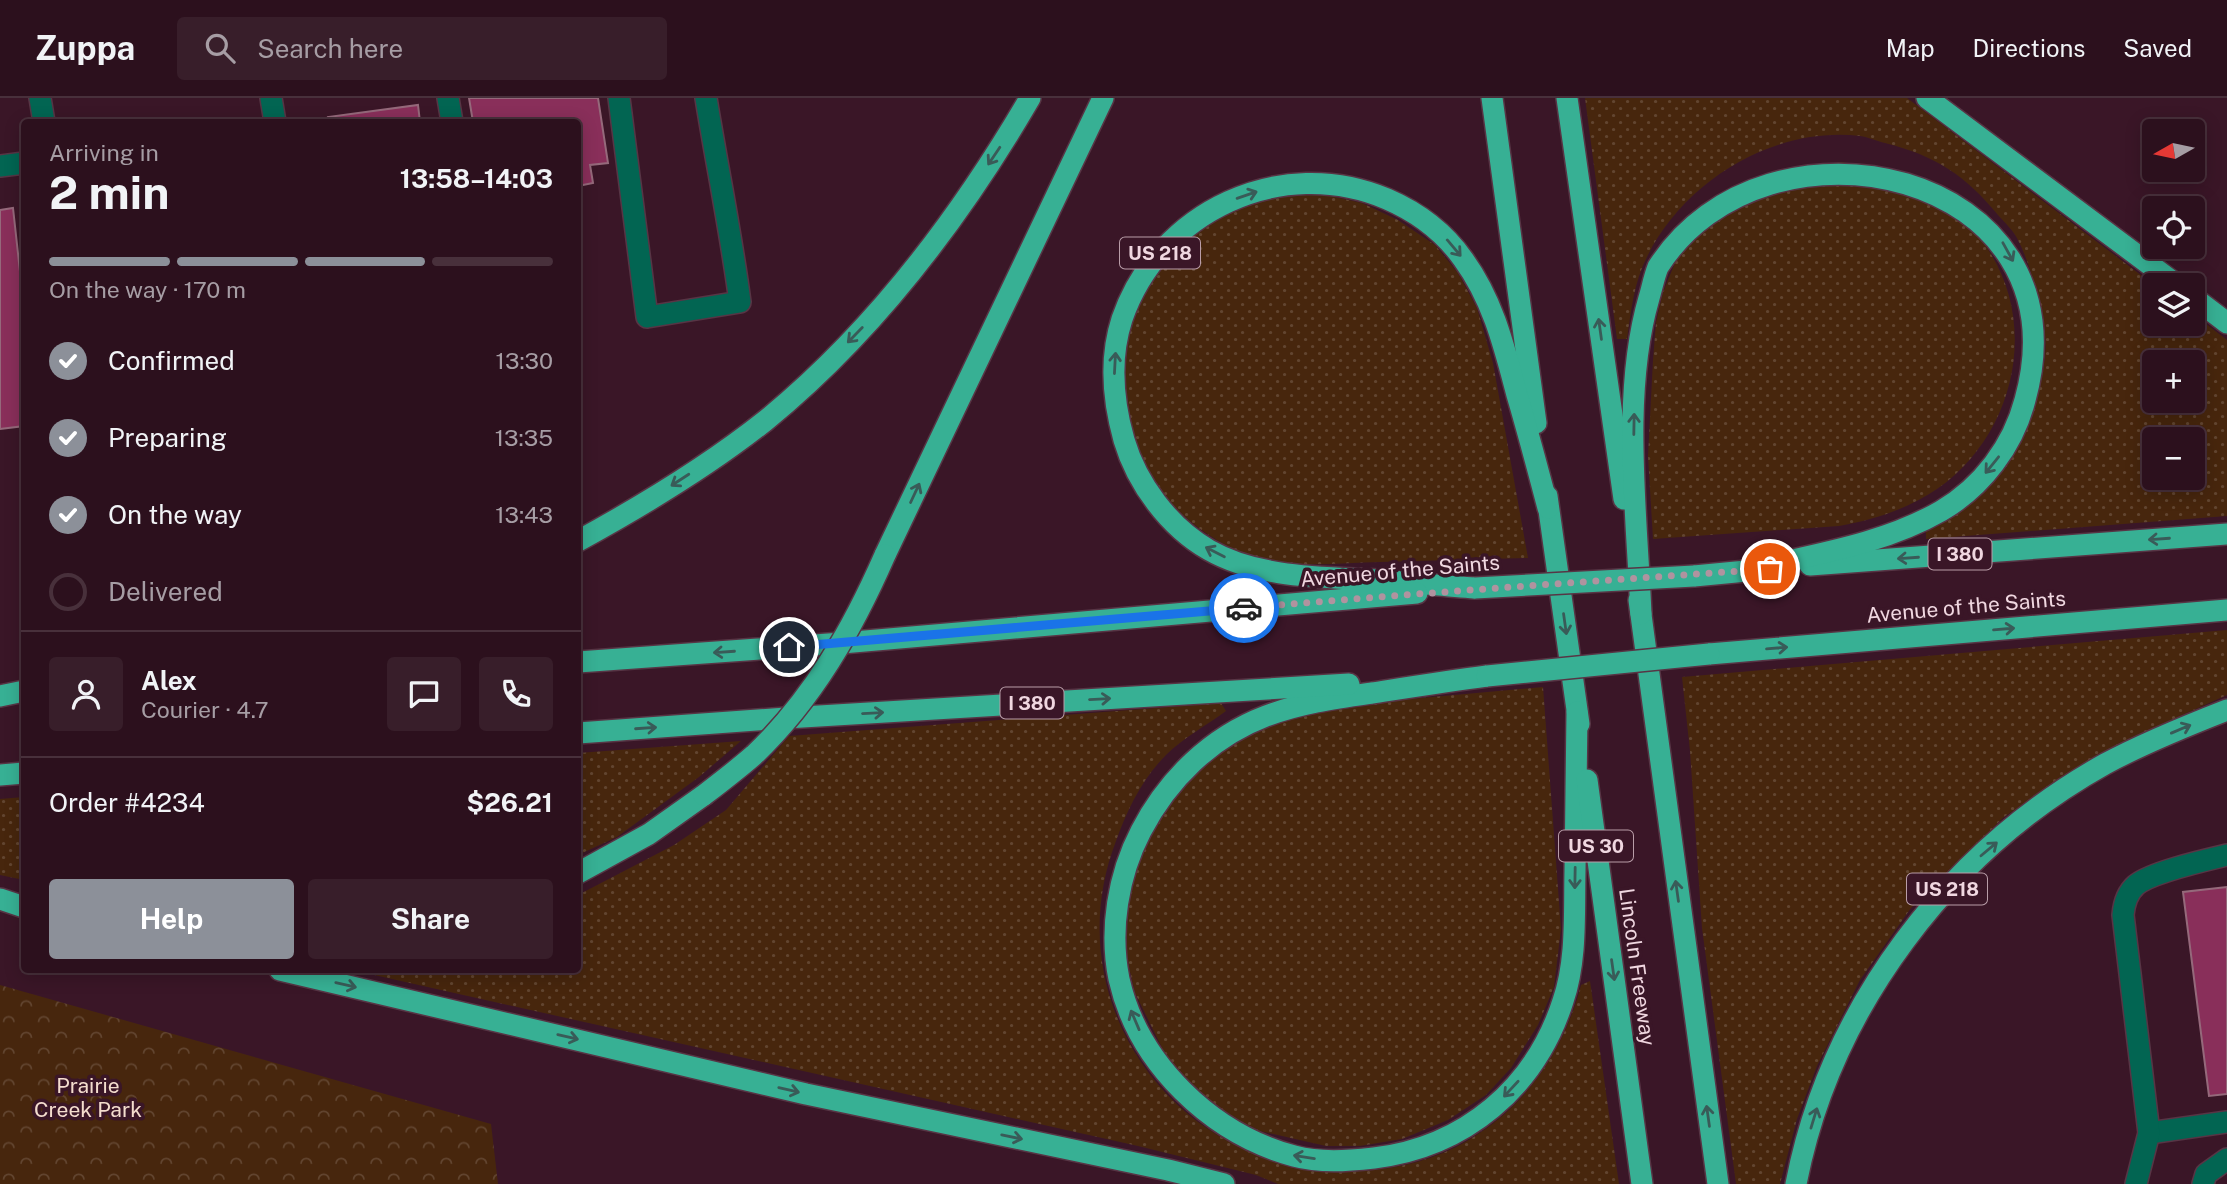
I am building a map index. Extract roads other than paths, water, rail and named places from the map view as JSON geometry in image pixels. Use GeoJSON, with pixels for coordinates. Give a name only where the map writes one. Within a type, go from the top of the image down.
{"type":"FeatureCollection","features":[{"type":"Feature","properties":{"kind":"highway"},"geometry":{"type":"LineString","coordinates":[[581,539],[697,469],[765,421],[824,367],[888,302],[953,219],[1030,98]]}},
{"type":"Feature","properties":{"kind":"highway"},"geometry":{"type":"LineString","coordinates":[[581,871],[649,834],[704,795],[754,754],[825,671],[861,610],[1103,98]]}},
{"type":"Feature","properties":{"kind":"highway","name":"US 30"},"geometry":{"type":"LineString","coordinates":[[1492,98],[1548,508]]}},
{"type":"Feature","properties":{"kind":"highway"},"geometry":{"type":"LineString","coordinates":[[1567,98],[1641,614],[1718,1184]]}},
{"type":"Feature","properties":{"kind":"highway"},"geometry":{"type":"LineString","coordinates":[[1927,98],[2161,273]]}},
{"type":"Feature","properties":{"kind":"highway"},"geometry":{"type":"LineString","coordinates":[[1744,570],[1894,534],[1942,510],[1974,488],[2000,456],[2021,418],[2034,371],[2034,328],[2026,288],[2008,251],[1986,219],[1926,171],[1901,162]]}},
{"type":"Feature","properties":{"kind":"highway"},"geometry":{"type":"LineString","coordinates":[[1641,614],[1634,452],[1635,373],[1643,318],[1657,270],[1677,235],[1700,205],[1735,178]]}},
{"type":"Feature","properties":{"kind":"highway","name":"US 218"},"geometry":{"type":"LineString","coordinates":[[1475,588],[1296,575],[1237,563],[1208,550],[1183,532],[1157,504],[1141,480],[1127,450],[1116,414],[1115,353],[1122,321],[1134,291],[1150,265],[1171,240],[1192,222],[1248,193],[1299,184],[1342,185],[1367,191],[1397,203],[1424,219],[1462,256],[1483,288],[1498,324],[1548,508]]}},
{"type":"Feature","properties":{"kind":"highway"},"geometry":{"type":"LineString","coordinates":[[2205,306],[2227,323]]}},
{"type":"Feature","properties":{"kind":"highway","name":"Lincoln Freeway"},"geometry":{"type":"LineString","coordinates":[[1548,508],[1642,1184]]}},
{"type":"Feature","properties":{"kind":"highway","name":"Avenue of the Saints"},"geometry":{"type":"LineString","coordinates":[[581,662],[842,643],[1475,588],[1694,576],[2227,534]]}},
{"type":"Feature","properties":{"kind":"highway","name":"Avenue of the Saints"},"geometry":{"type":"LineString","coordinates":[[581,733],[813,716],[1487,676],[1709,654],[2227,610]]}},
{"type":"Feature","properties":{"kind":"highway"},"geometry":{"type":"LineString","coordinates":[[1487,676],[1319,701],[1265,716],[1215,743],[1184,769],[1155,804],[1133,846],[1119,890],[1116,936],[1119,979],[1135,1023],[1154,1058],[1184,1093],[1216,1120],[1254,1141],[1296,1157],[1342,1162],[1388,1157],[1424,1147],[1464,1130],[1496,1106],[1525,1074],[1564,1000],[1574,943],[1577,712]]}},
{"type":"Feature","properties":{"kind":"highway"},"geometry":{"type":"LineString","coordinates":[[0,698],[21,692]]}},
{"type":"Feature","properties":{"kind":"highway"},"geometry":{"type":"LineString","coordinates":[[0,698],[21,699]]}},
{"type":"Feature","properties":{"kind":"highway","name":"US 218"},"geometry":{"type":"LineString","coordinates":[[1796,1184],[1816,1110],[1836,1058],[1863,1004],[1898,950],[1935,902],[1977,858],[2048,802],[2105,764],[2227,710]]}},
{"type":"Feature","properties":{"kind":"highway"},"geometry":{"type":"LineString","coordinates":[[0,775],[21,774]]}},
{"type":"Feature","properties":{"kind":"highway"},"geometry":{"type":"LineString","coordinates":[[0,899],[21,900]]}},
{"type":"Feature","properties":{"kind":"highway"},"geometry":{"type":"LineString","coordinates":[[0,899],[21,906]]}},
{"type":"Feature","properties":{"kind":"highway"},"geometry":{"type":"LineString","coordinates":[[293,973],[807,1094],[1224,1184]]}},
{"type":"Feature","properties":{"kind":"lane"},"geometry":{"type":"LineString","coordinates":[[40,98],[44,119]]}},
{"type":"Feature","properties":{"kind":"lane"},"geometry":{"type":"LineString","coordinates":[[271,98],[274,119]]}},
{"type":"Feature","properties":{"kind":"lane"},"geometry":{"type":"LineString","coordinates":[[448,98],[452,119]]}},
{"type":"Feature","properties":{"kind":"lane"},"geometry":{"type":"LineString","coordinates":[[619,98],[647,317],[740,302],[733,242],[722,198],[706,98]]}},
{"type":"Feature","properties":{"kind":"lane"},"geometry":{"type":"LineString","coordinates":[[0,166],[21,163]]}},
{"type":"Feature","properties":{"kind":"lane"},"geometry":{"type":"LineString","coordinates":[[2136,1184],[2149,1133],[2123,915],[2124,902],[2137,883],[2174,869],[2227,855]]}},
{"type":"Feature","properties":{"kind":"lane"},"geometry":{"type":"LineString","coordinates":[[2149,1133],[2227,1122]]}},
{"type":"Feature","properties":{"kind":"lane"},"geometry":{"type":"LineString","coordinates":[[2203,1184],[2206,1174],[2227,1159]]}},
{"type":"Feature","properties":{"kind":"park label","name":"Prairie Creek Park"},"geometry":{"type":"Point","coordinates":[88,1098]}}]}
